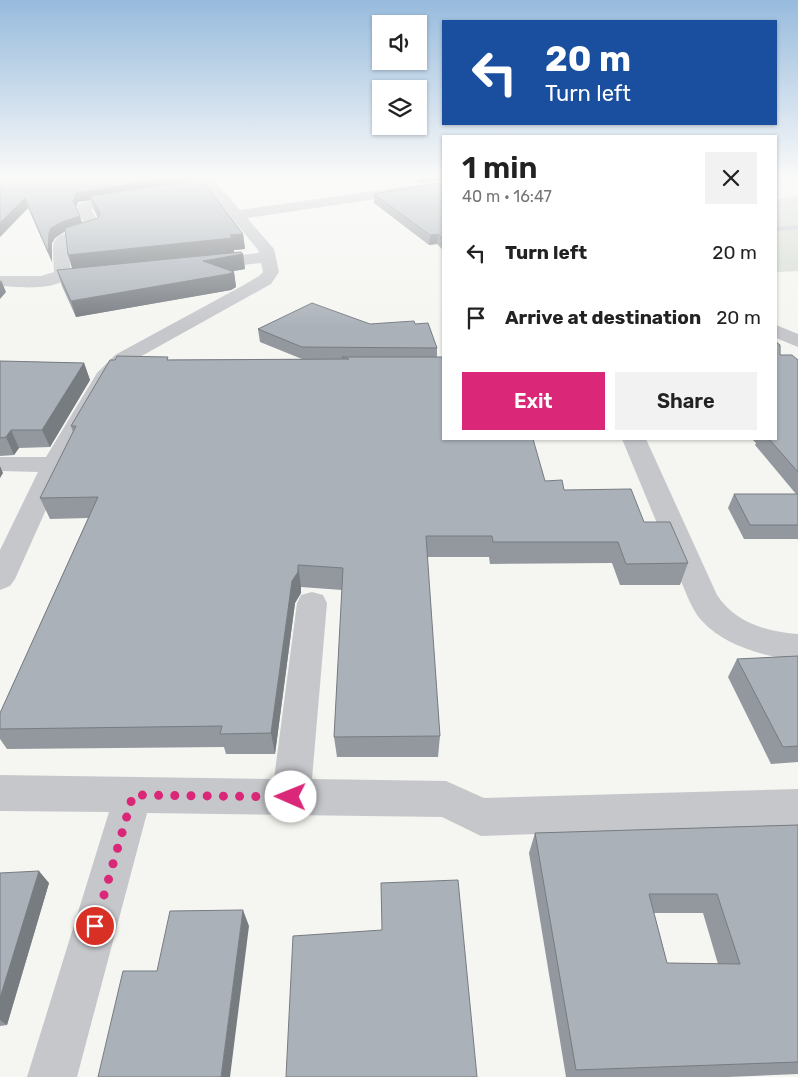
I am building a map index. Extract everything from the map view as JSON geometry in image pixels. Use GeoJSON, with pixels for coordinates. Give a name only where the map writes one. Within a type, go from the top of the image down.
{"type":"FeatureCollection","features":[{"type":"Feature","properties":{"kind":"street"},"geometry":{"type":"LineString","coordinates":[[51,280],[63,274],[60,242],[62,239],[95,228]]}},
{"type":"Feature","properties":{"kind":"street"},"geometry":{"type":"LineString","coordinates":[[0,579],[54,465],[103,370],[265,280],[271,272],[266,249],[248,228]]}},
{"type":"Feature","properties":{"kind":"street"},"geometry":{"type":"LineString","coordinates":[[190,266],[269,258]]}},
{"type":"Feature","properties":{"kind":"street"},"geometry":{"type":"LineString","coordinates":[[0,281],[51,280],[81,277]]}},
{"type":"Feature","properties":{"kind":"street"},"geometry":{"type":"LineString","coordinates":[[777,332],[798,342]]}},
{"type":"Feature","properties":{"kind":"street"},"geometry":{"type":"LineString","coordinates":[[103,370],[145,366]]}},
{"type":"Feature","properties":{"kind":"street"},"geometry":{"type":"LineString","coordinates":[[634,440],[703,598],[713,614],[752,638],[778,646],[798,647]]}},
{"type":"Feature","properties":{"kind":"street"},"geometry":{"type":"LineString","coordinates":[[0,464],[54,465]]}},
{"type":"Feature","properties":{"kind":"street"},"geometry":{"type":"LineString","coordinates":[[291,797],[312,603]]}},
{"type":"Feature","properties":{"kind":"street"},"geometry":{"type":"LineString","coordinates":[[0,793],[446,799],[481,817],[798,807]]}},
{"type":"Feature","properties":{"kind":"street"},"geometry":{"type":"LineString","coordinates":[[52,1077],[133,795]]}},
{"type":"Feature","properties":{"kind":"shaded area"},"geometry":{"type":"Polygon","coordinates":[[[777,228],[798,228],[798,271],[778,272],[777,228]]]}},
{"type":"Feature","properties":{"kind":"building"},"geometry":{"type":"Polygon","coordinates":[[[38,228],[51,228],[48,252],[38,228]]]}},
{"type":"Feature","properties":{"kind":"building"},"geometry":{"type":"Polygon","coordinates":[[[65,228],[239,228],[243,234],[230,235],[232,238],[68,255],[65,228]]]}},
{"type":"Feature","properties":{"kind":"building"},"geometry":{"type":"Polygon","coordinates":[[[421,228],[442,228],[442,238],[438,234],[430,235],[421,228]]]}},
{"type":"Feature","properties":{"kind":"building"},"geometry":{"type":"Polygon","coordinates":[[[241,252],[243,254],[203,261],[234,272],[228,274],[71,301],[57,270],[241,252]]]}},
{"type":"Feature","properties":{"kind":"building"},"geometry":{"type":"Polygon","coordinates":[[[312,303],[370,324],[414,321],[415,324],[428,323],[437,348],[302,347],[258,329],[312,303]]]}},
{"type":"Feature","properties":{"kind":"building"},"geometry":{"type":"Polygon","coordinates":[[[777,343],[780,345],[780,355],[792,355],[798,360],[798,472],[770,440],[777,440],[777,343]]]}},
{"type":"Feature","properties":{"kind":"building"},"geometry":{"type":"Polygon","coordinates":[[[117,356],[168,357],[167,360],[442,357],[442,440],[533,440],[545,481],[562,480],[564,490],[631,489],[644,522],[670,522],[688,563],[626,564],[618,542],[493,542],[492,536],[426,536],[440,736],[334,737],[343,568],[298,565],[298,572],[292,581],[271,733],[220,734],[222,726],[0,729],[0,713],[98,497],[40,498],[76,426],[71,426],[110,360],[115,360],[117,356]]]}},
{"type":"Feature","properties":{"kind":"building"},"geometry":{"type":"Polygon","coordinates":[[[0,361],[84,363],[42,430],[11,430],[6,437],[0,438],[0,361]]]}},
{"type":"Feature","properties":{"kind":"building"},"geometry":{"type":"Polygon","coordinates":[[[734,494],[798,494],[798,525],[750,525],[734,494]]]}},
{"type":"Feature","properties":{"kind":"building"},"geometry":{"type":"Polygon","coordinates":[[[798,656],[798,746],[783,747],[737,659],[798,656]]]}},
{"type":"Feature","properties":{"kind":"building"},"geometry":{"type":"Polygon","coordinates":[[[798,825],[798,1062],[576,1070],[535,833],[798,825]],[[649,894],[667,963],[740,964],[717,894],[649,894]]]}},
{"type":"Feature","properties":{"kind":"building"},"geometry":{"type":"Polygon","coordinates":[[[39,871],[0,998],[0,873],[39,871]]]}},
{"type":"Feature","properties":{"kind":"building"},"geometry":{"type":"Polygon","coordinates":[[[458,880],[477,1077],[286,1077],[293,936],[382,930],[381,883],[458,880]]]}},
{"type":"Feature","properties":{"kind":"building"},"geometry":{"type":"Polygon","coordinates":[[[243,910],[221,1077],[98,1077],[123,971],[157,971],[170,911],[243,910]]]}},
{"type":"Feature","properties":{"kind":"route"},"geometry":{"type":"LineString","coordinates":[[95,926],[133,795],[291,797]]}}]}
